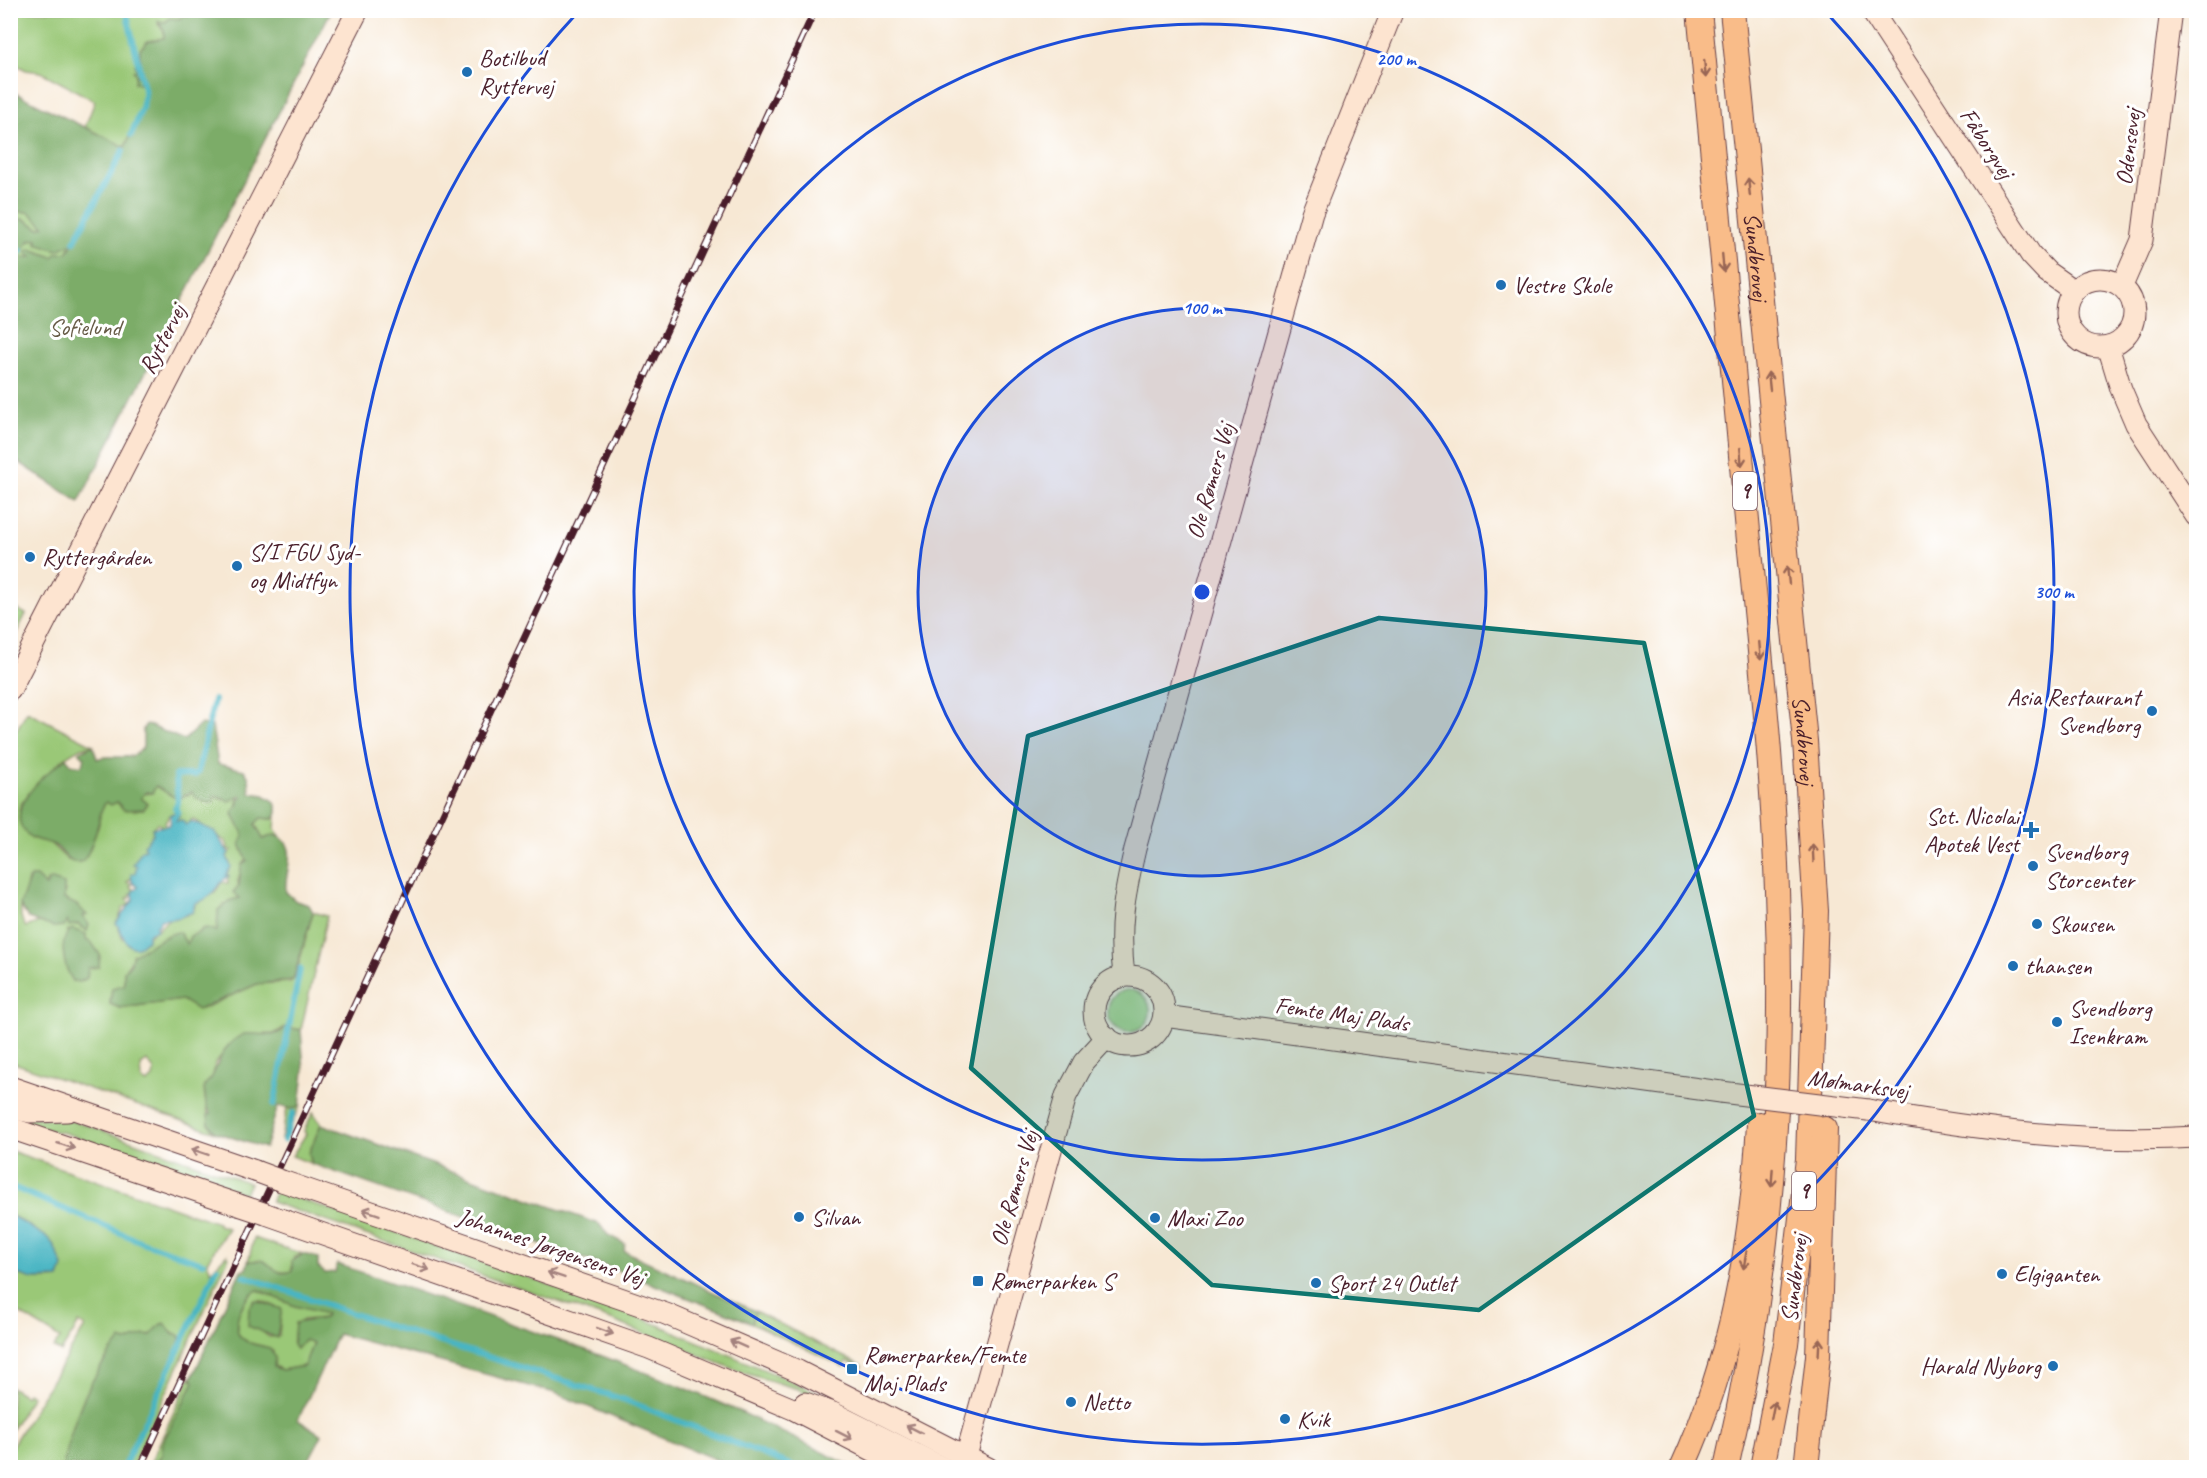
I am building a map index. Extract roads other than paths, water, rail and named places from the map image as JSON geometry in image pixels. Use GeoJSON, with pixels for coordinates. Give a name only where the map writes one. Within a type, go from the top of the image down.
{"type":"FeatureCollection","features":[{"type":"Feature","properties":{"kind":"main road","name":"Sundbrovej"},"geometry":{"type":"LineString","coordinates":[[1699,10],[1769,752],[1777,893],[1778,1064],[1770,1204],[1749,1351],[1725,1467]]}},
{"type":"Feature","properties":{"kind":"main road","name":"Sundbrovej"},"geometry":{"type":"LineString","coordinates":[[1732,10],[1805,741],[1816,911],[1808,1159],[1786,1344],[1762,1467]]}},
{"type":"Feature","properties":{"kind":"main road"},"geometry":{"type":"LineString","coordinates":[[1806,1467],[1818,1356],[1824,1220],[1826,1021],[1816,911]]}},
{"type":"Feature","properties":{"kind":"main road"},"geometry":{"type":"LineString","coordinates":[[1682,1467],[1707,1404],[1737,1302],[1746,1253],[1755,1173],[1763,1057],[1778,973]]}},
{"type":"Feature","properties":{"kind":"street","name":"Ryttervej"},"geometry":{"type":"LineString","coordinates":[[10,690],[358,10]]}},
{"type":"Feature","properties":{"kind":"street","name":"Ole Rømers Vej"},"geometry":{"type":"LineString","coordinates":[[1124,976],[1121,907],[1245,449],[1312,213],[1393,10]]}},
{"type":"Feature","properties":{"kind":"street","name":"Fåborgvej"},"geometry":{"type":"LineString","coordinates":[[1871,10],[2031,255],[2047,272],[2074,291]]}},
{"type":"Feature","properties":{"kind":"street","name":"Odensevej"},"geometry":{"type":"LineString","coordinates":[[2122,286],[2142,240],[2170,10]]}},
{"type":"Feature","properties":{"kind":"street"},"geometry":{"type":"LineString","coordinates":[[2102,279],[2122,286],[2129,294],[2134,315],[2126,335],[2108,346],[2095,346],[2082,342],[2073,333],[2066,311],[2074,291],[2082,284],[2102,279]]}},
{"type":"Feature","properties":{"kind":"street"},"geometry":{"type":"LineString","coordinates":[[2108,346],[2121,389],[2136,424],[2196,516]]}},
{"type":"Feature","properties":{"kind":"street"},"geometry":{"type":"LineString","coordinates":[[1124,976],[1145,980],[1154,986],[1164,1005],[1164,1016],[1161,1026],[1147,1041],[1126,1045],[1107,1037],[1096,1021],[1096,1001],[1106,984],[1124,976]]}},
{"type":"Feature","properties":{"kind":"street","name":"Femte Maj Plads"},"geometry":{"type":"LineString","coordinates":[[1164,1016],[1513,1063]]}},
{"type":"Feature","properties":{"kind":"street","name":"Ole Rømers Vej"},"geometry":{"type":"LineString","coordinates":[[964,1462],[1066,1096],[1084,1062],[1107,1037]]}},
{"type":"Feature","properties":{"kind":"street","name":"Mølmarksvej"},"geometry":{"type":"LineString","coordinates":[[1513,1063],[2059,1136],[2167,1139],[2196,1137]]}},
{"type":"Feature","properties":{"kind":"street","name":"Johannes Jørgensens Vej"},"geometry":{"type":"LineString","coordinates":[[10,1087],[666,1314],[798,1371],[964,1462],[988,1467]]}},
{"type":"Feature","properties":{"kind":"street","name":"Johannes Jørgensens Vej"},"geometry":{"type":"LineString","coordinates":[[10,1108],[30,1112],[82,1111]]}},
{"type":"Feature","properties":{"kind":"street"},"geometry":{"type":"LineString","coordinates":[[10,1128],[608,1332],[735,1383],[907,1467]]}},
{"type":"Feature","properties":{"kind":"street"},"geometry":{"type":"LineString","coordinates":[[735,1383],[833,1413],[943,1467]]}},
{"type":"Feature","properties":{"kind":"water"},"geometry":{"type":"Polygon","coordinates":[[[176,812],[180,814],[176,821],[182,820],[186,825],[191,821],[214,831],[229,853],[227,856],[231,867],[226,875],[229,876],[211,895],[195,903],[193,912],[178,918],[160,920],[159,925],[156,925],[157,930],[148,934],[148,940],[140,946],[131,947],[116,923],[134,899],[132,892],[138,887],[132,882],[131,874],[135,873],[137,866],[133,864],[142,850],[146,849],[144,845],[153,834],[152,828],[170,825],[171,814],[176,812]]]}},
{"type":"Feature","properties":{"kind":"water"},"geometry":{"type":"Polygon","coordinates":[[[10,1215],[47,1237],[53,1244],[63,1266],[59,1278],[33,1279],[11,1272],[10,1215]]]}},
{"type":"Feature","properties":{"kind":"waterway"},"geometry":{"type":"LineString","coordinates":[[126,10],[145,93],[142,108],[131,135]]}},
{"type":"Feature","properties":{"kind":"waterway"},"geometry":{"type":"LineString","coordinates":[[74,242],[123,151]]}},
{"type":"Feature","properties":{"kind":"waterway"},"geometry":{"type":"LineString","coordinates":[[15,251],[21,251]]}},
{"type":"Feature","properties":{"kind":"waterway"},"geometry":{"type":"LineString","coordinates":[[178,812],[175,808],[178,802],[176,775],[195,775],[198,771],[214,700]]}},
{"type":"Feature","properties":{"kind":"waterway"},"geometry":{"type":"LineString","coordinates":[[274,1105],[300,969]]}},
{"type":"Feature","properties":{"kind":"waterway"},"geometry":{"type":"LineString","coordinates":[[284,1140],[293,1113]]}},
{"type":"Feature","properties":{"kind":"waterway"},"geometry":{"type":"LineString","coordinates":[[10,1186],[142,1242],[203,1263]]}},
{"type":"Feature","properties":{"kind":"waterway"},"geometry":{"type":"LineString","coordinates":[[123,1468],[217,1268]]}},
{"type":"Feature","properties":{"kind":"waterway"},"geometry":{"type":"LineString","coordinates":[[244,1276],[386,1325],[625,1400],[798,1468]]}},
{"type":"Feature","properties":{"kind":"railway"},"geometry":{"type":"LineString","coordinates":[[140,1468],[815,10]]}},
{"type":"Feature","properties":{"kind":"place","name":"Botilbud Ryttervej"},"geometry":{"type":"Point","coordinates":[467,72]}},
{"type":"Feature","properties":{"kind":"place","name":"Vestre Skole"},"geometry":{"type":"Point","coordinates":[1501,285]}},
{"type":"Feature","properties":{"kind":"place","name":"Ryttergården"},"geometry":{"type":"Point","coordinates":[30,557]}},
{"type":"Feature","properties":{"kind":"place","name":"S/I FGU Syd- og Midtfyn"},"geometry":{"type":"Point","coordinates":[237,566]}},
{"type":"Feature","properties":{"kind":"place","name":"Asia Restaurant Svendborg"},"geometry":{"type":"Point","coordinates":[2152,711]}},
{"type":"Feature","properties":{"kind":"place","name":"Sct. Nicolai Apotek Vest"},"geometry":{"type":"Point","coordinates":[2031,830]}},
{"type":"Feature","properties":{"kind":"place","name":"Svendborg Storcenter"},"geometry":{"type":"Point","coordinates":[2033,866]}},
{"type":"Feature","properties":{"kind":"place","name":"Skousen"},"geometry":{"type":"Point","coordinates":[2037,924]}},
{"type":"Feature","properties":{"kind":"place","name":"thansen"},"geometry":{"type":"Point","coordinates":[2013,966]}},
{"type":"Feature","properties":{"kind":"place","name":"Svendborg Isenkram"},"geometry":{"type":"Point","coordinates":[2057,1022]}},
{"type":"Feature","properties":{"kind":"place","name":"Silvan"},"geometry":{"type":"Point","coordinates":[799,1217]}},
{"type":"Feature","properties":{"kind":"place","name":"Maxi Zoo"},"geometry":{"type":"Point","coordinates":[1155,1218]}},
{"type":"Feature","properties":{"kind":"place","name":"Elgiganten"},"geometry":{"type":"Point","coordinates":[2002,1274]}},
{"type":"Feature","properties":{"kind":"place","name":"Rømerparken S"},"geometry":{"type":"Point","coordinates":[978,1281]}},
{"type":"Feature","properties":{"kind":"place","name":"Sport 24 Outlet"},"geometry":{"type":"Point","coordinates":[1316,1283]}},
{"type":"Feature","properties":{"kind":"place","name":"Harald Nyborg"},"geometry":{"type":"Point","coordinates":[2053,1366]}},
{"type":"Feature","properties":{"kind":"place","name":"Rømerparken/Femte Maj Plads"},"geometry":{"type":"Point","coordinates":[852,1369]}},
{"type":"Feature","properties":{"kind":"place","name":"Netto"},"geometry":{"type":"Point","coordinates":[1071,1402]}},
{"type":"Feature","properties":{"kind":"place","name":"Kvik"},"geometry":{"type":"Point","coordinates":[1285,1419]}},
{"type":"Feature","properties":{"kind":"park label","name":"Sofielund"},"geometry":{"type":"Point","coordinates":[85,327]}}]}
